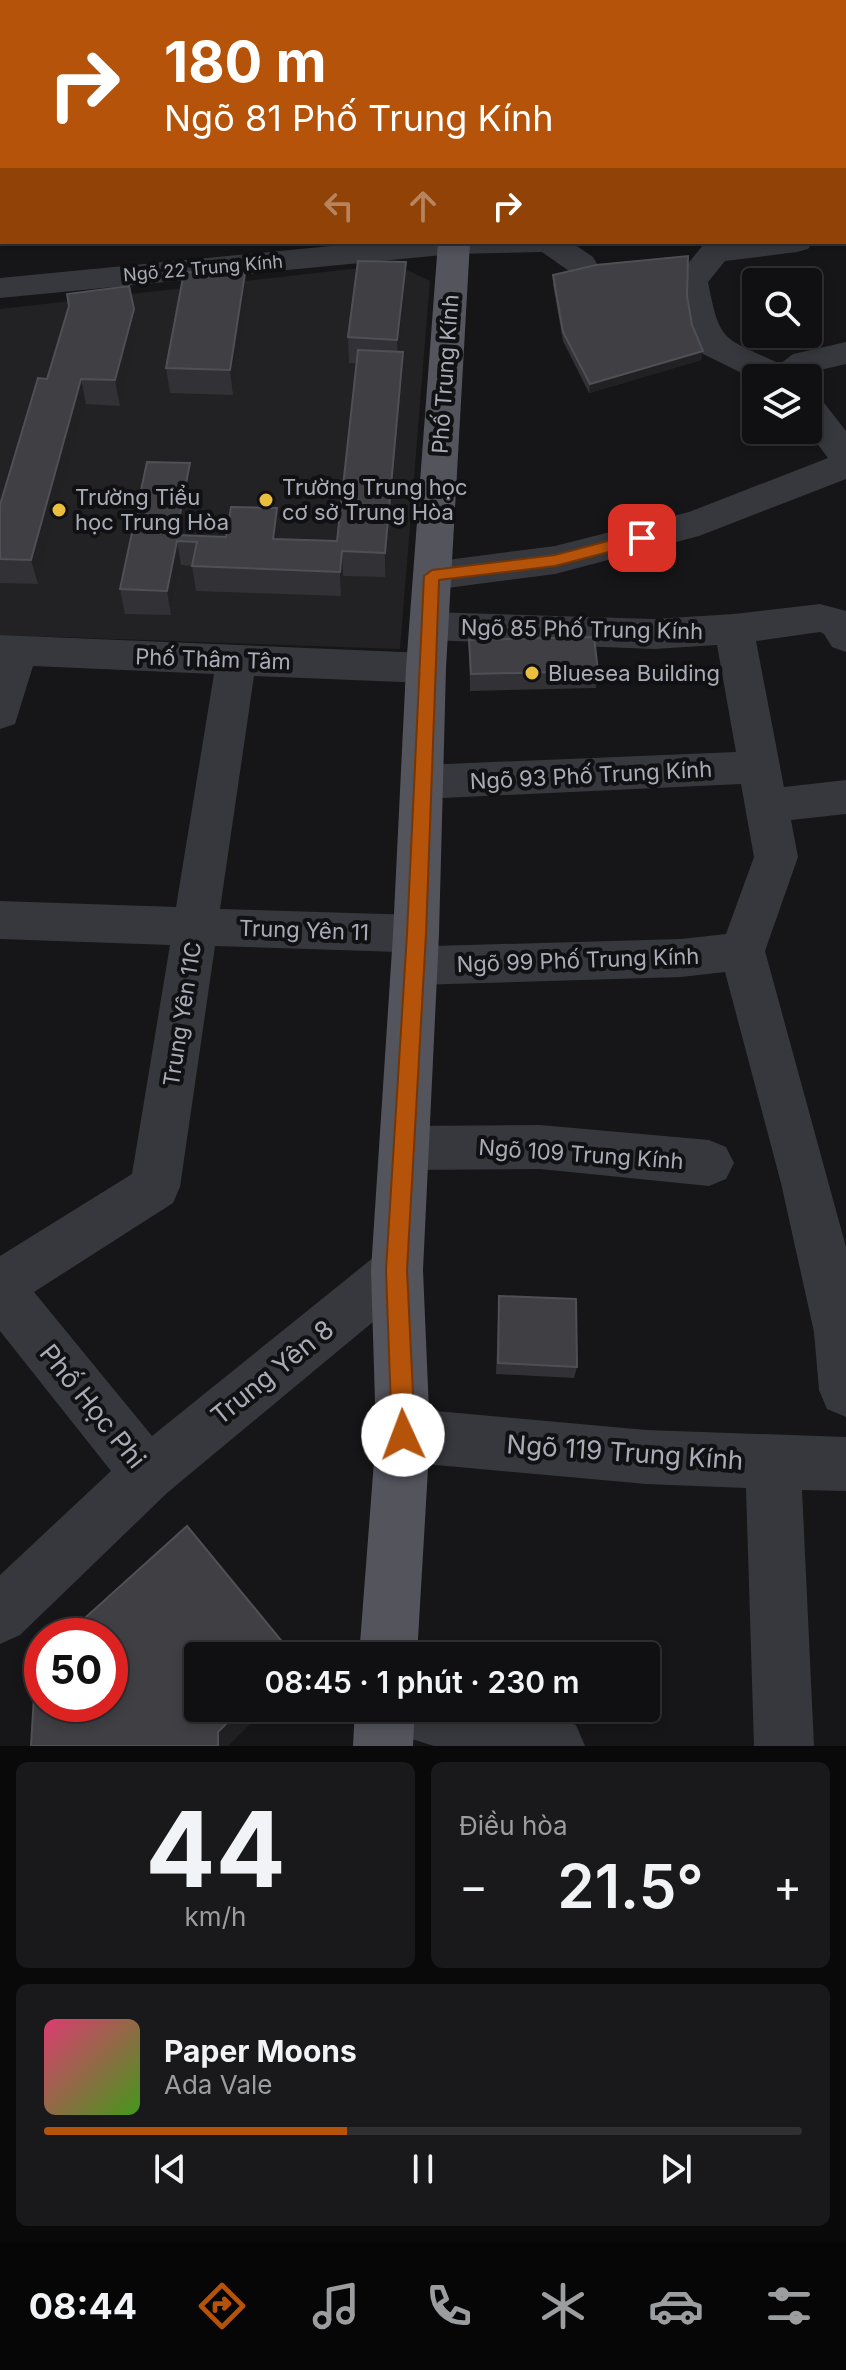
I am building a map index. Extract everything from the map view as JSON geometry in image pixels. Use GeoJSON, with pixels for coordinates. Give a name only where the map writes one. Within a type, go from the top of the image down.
{"type":"FeatureCollection","features":[{"type":"Feature","properties":{"kind":"main road","name":"Phố Trung Kính"},"geometry":{"type":"LineString","coordinates":[[389,1642],[403,1435],[397,1270],[416,950],[428,647],[454,244]]}},
{"type":"Feature","properties":{"kind":"main road"},"geometry":{"type":"LineString","coordinates":[[383,1746],[384,1722]]}},
{"type":"Feature","properties":{"kind":"street","name":"Ngõ 22 Trung Kính"},"geometry":{"type":"LineString","coordinates":[[0,288],[168,257],[434,244]]}},
{"type":"Feature","properties":{"kind":"street","name":"Ngõ 22 Trung Kính"},"geometry":{"type":"LineString","coordinates":[[552,244],[581,264]]}},
{"type":"Feature","properties":{"kind":"street"},"geometry":{"type":"LineString","coordinates":[[753,364],[711,344],[698,319],[691,281],[711,247],[763,244]]}},
{"type":"Feature","properties":{"kind":"street"},"geometry":{"type":"LineString","coordinates":[[802,364],[846,353]]}},
{"type":"Feature","properties":{"kind":"street"},"geometry":{"type":"LineString","coordinates":[[432,576],[555,560],[699,523],[844,451],[822,424]]}},
{"type":"Feature","properties":{"kind":"street","name":"Ngõ 85 Phố Trung Kính"},"geometry":{"type":"LineString","coordinates":[[428,647],[734,629],[820,618],[839,623],[846,637]]}},
{"type":"Feature","properties":{"kind":"street"},"geometry":{"type":"LineString","coordinates":[[734,629],[776,857],[742,951],[806,1183],[832,1232],[846,1390]]}},
{"type":"Feature","properties":{"kind":"street","name":"Phố Thâm Tâm"},"geometry":{"type":"LineString","coordinates":[[9,651],[236,660],[428,647]]}},
{"type":"Feature","properties":{"kind":"street"},"geometry":{"type":"LineString","coordinates":[[0,713],[9,651]]}},
{"type":"Feature","properties":{"kind":"street","name":"Trung Yên 11C"},"geometry":{"type":"LineString","coordinates":[[0,1288],[155,1187],[236,660]]}},
{"type":"Feature","properties":{"kind":"street","name":"Ngõ 93 Phố Trung Kính"},"geometry":{"type":"LineString","coordinates":[[422,782],[763,787],[846,797]]}},
{"type":"Feature","properties":{"kind":"street","name":"Trung Yên 11"},"geometry":{"type":"LineString","coordinates":[[0,920],[195,926],[416,950]]}},
{"type":"Feature","properties":{"kind":"street","name":"Ngõ 99 Phố Trung Kính"},"geometry":{"type":"LineString","coordinates":[[416,950],[681,958],[742,951]]}},
{"type":"Feature","properties":{"kind":"street","name":"Ngõ 109 Trung Kính"},"geometry":{"type":"LineString","coordinates":[[405,1148],[540,1147],[709,1163]]}},
{"type":"Feature","properties":{"kind":"street","name":"Trung Yên 8"},"geometry":{"type":"LineString","coordinates":[[148,1474],[397,1270]]}},
{"type":"Feature","properties":{"kind":"street","name":"Phố Học Phi"},"geometry":{"type":"LineString","coordinates":[[0,1288],[148,1474],[0,1615]]}},
{"type":"Feature","properties":{"kind":"street","name":"Ngõ 119 Trung Kính"},"geometry":{"type":"LineString","coordinates":[[403,1435],[646,1457],[846,1464]]}},
{"type":"Feature","properties":{"kind":"street"},"geometry":{"type":"LineString","coordinates":[[773,1461],[784,1746]]}},
{"type":"Feature","properties":{"kind":"street"},"geometry":{"type":"LineString","coordinates":[[458,1722],[555,1746]]}},
{"type":"Feature","properties":{"kind":"shaded area","name":"Trường Trung học cơ sở Trung Hòa"},"geometry":{"type":"Polygon","coordinates":[[[394,264],[430,281],[400,649],[0,635],[0,309],[394,264]]]}},
{"type":"Feature","properties":{"kind":"building"},"geometry":{"type":"Polygon","coordinates":[[[688,256],[687,296],[692,325],[703,351],[590,384],[563,332],[553,275],[596,265],[688,256]]]}},
{"type":"Feature","properties":{"kind":"building"},"geometry":{"type":"Polygon","coordinates":[[[358,261],[406,262],[397,340],[348,337],[358,261]]]}},
{"type":"Feature","properties":{"kind":"building"},"geometry":{"type":"Polygon","coordinates":[[[184,272],[245,273],[230,370],[166,368],[184,272]]]}},
{"type":"Feature","properties":{"kind":"building"},"geometry":{"type":"Polygon","coordinates":[[[129,286],[134,309],[115,380],[81,379],[31,560],[0,559],[0,505],[38,378],[47,379],[69,306],[67,294],[129,286]]]}},
{"type":"Feature","properties":{"kind":"building"},"geometry":{"type":"Polygon","coordinates":[[[358,350],[403,352],[385,553],[342,551],[340,572],[192,566],[197,542],[177,541],[167,591],[120,589],[147,462],[190,463],[176,535],[226,537],[231,507],[277,508],[273,539],[337,541],[358,350]]]}},
{"type":"Feature","properties":{"kind":"building"},"geometry":{"type":"Polygon","coordinates":[[[594,637],[598,671],[471,674],[469,640],[594,637]]]}},
{"type":"Feature","properties":{"kind":"building"},"geometry":{"type":"Polygon","coordinates":[[[499,1296],[576,1299],[577,1367],[498,1363],[499,1296]]]}},
{"type":"Feature","properties":{"kind":"building"},"geometry":{"type":"Polygon","coordinates":[[[187,1526],[282,1642],[184,1642],[184,1722],[228,1722],[218,1732],[218,1746],[31,1746],[32,1722],[128,1722],[128,1618],[85,1618],[187,1526]]]}},
{"type":"Feature","properties":{"kind":"place","name":"Trường Trung học cơ sở Trung Hòa"},"geometry":{"type":"Point","coordinates":[266,500]}},
{"type":"Feature","properties":{"kind":"place","name":"Trường Tiểu học Trung Hòa"},"geometry":{"type":"Point","coordinates":[59,510]}},
{"type":"Feature","properties":{"kind":"place","name":"Bluesea Building"},"geometry":{"type":"Point","coordinates":[532,673]}},
{"type":"Feature","properties":{"kind":"route"},"geometry":{"type":"LineString","coordinates":[[403,1435],[397,1270],[432,576],[555,560],[642,538]]}}]}
